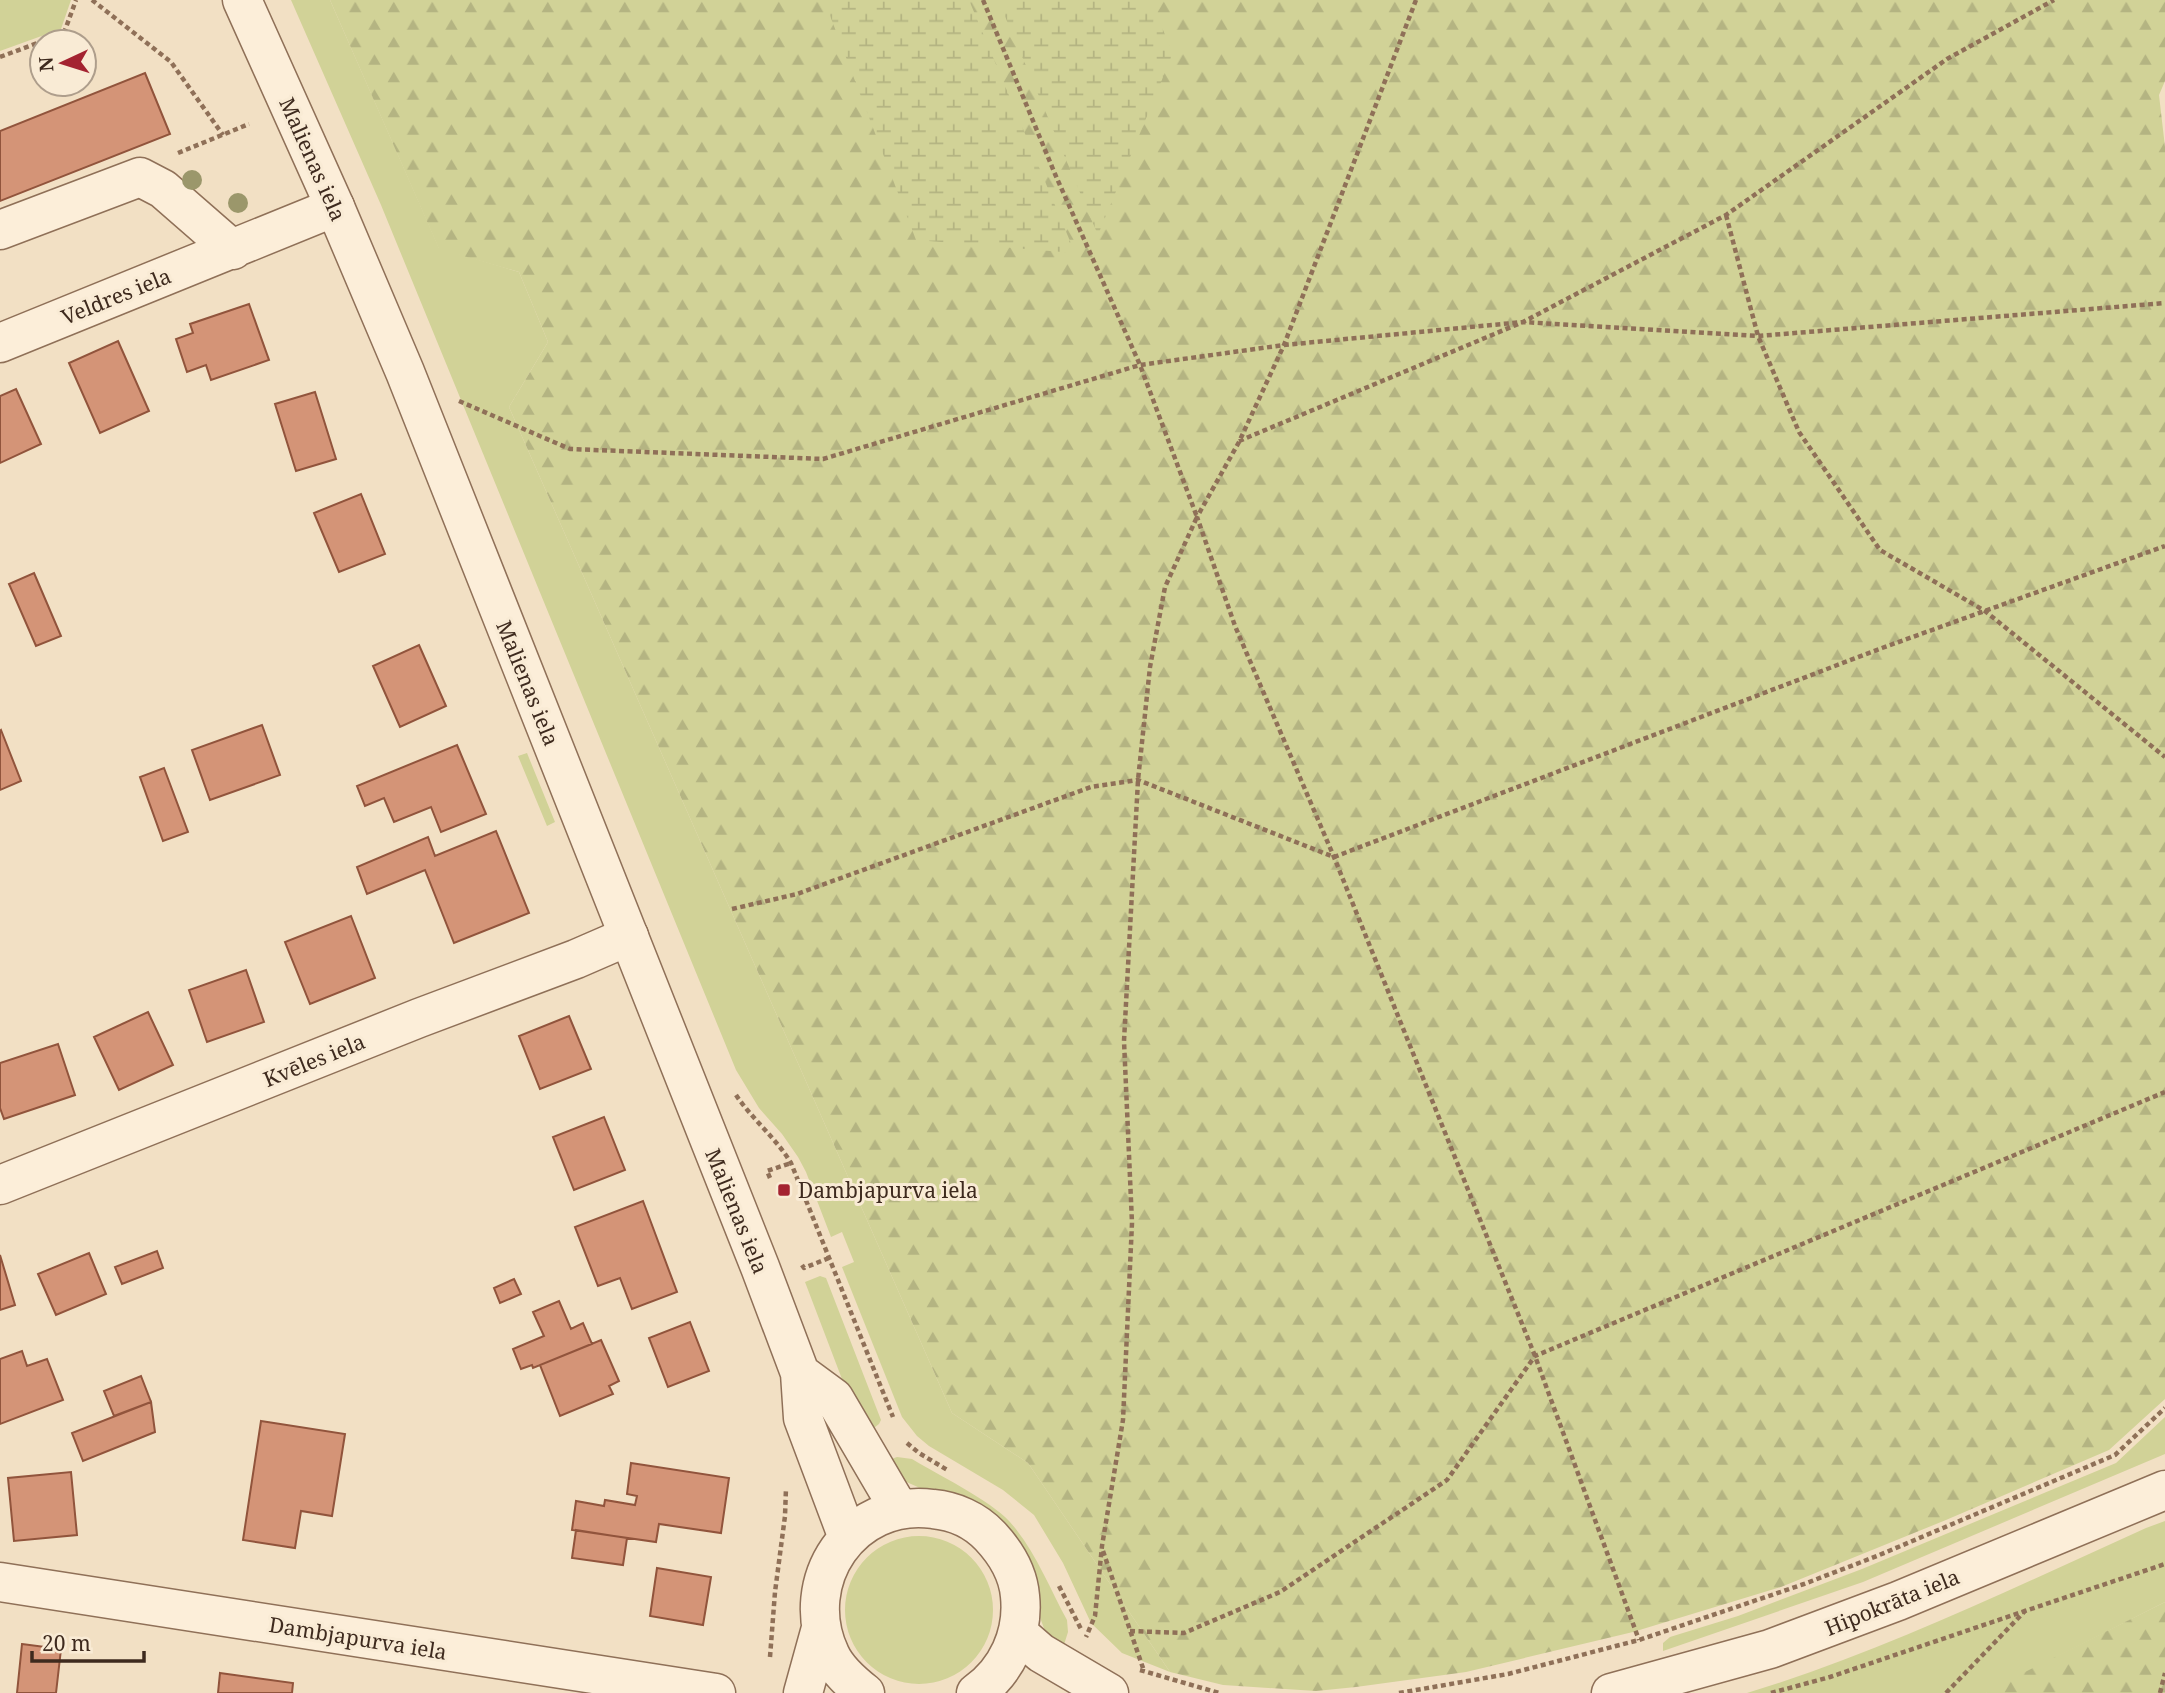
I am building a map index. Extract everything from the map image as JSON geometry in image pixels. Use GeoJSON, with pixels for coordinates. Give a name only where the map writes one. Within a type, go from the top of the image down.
{"type":"FeatureCollection","features":[{"type":"Feature","properties":{"kind":"street","name":"Malienas iela"},"geometry":{"type":"LineString","coordinates":[[242,0],[335,207],[405,372],[629,936],[800,1373],[803,1418],[848,1538]]}},
{"type":"Feature","properties":{"kind":"street"},"geometry":{"type":"LineString","coordinates":[[0,230],[140,177],[163,188],[233,250]]}},
{"type":"Feature","properties":{"kind":"street","name":"Veldres iela"},"geometry":{"type":"LineString","coordinates":[[0,343],[335,207]]}},
{"type":"Feature","properties":{"kind":"street","name":"Kvēles iela"},"geometry":{"type":"LineString","coordinates":[[0,1185],[629,936]]}},
{"type":"Feature","properties":{"kind":"street"},"geometry":{"type":"LineString","coordinates":[[800,1373],[834,1398],[899,1509]]}},
{"type":"Feature","properties":{"kind":"street","name":"Hipokrāta iela"},"geometry":{"type":"LineString","coordinates":[[1611,1693],[1770,1649],[1898,1601],[2165,1490]]}},
{"type":"Feature","properties":{"kind":"street"},"geometry":{"type":"LineString","coordinates":[[865,1693],[847,1679],[830,1655],[821,1628],[819,1603],[823,1579],[833,1557],[848,1538],[871,1520],[899,1509],[921,1507],[944,1510],[966,1518],[985,1530],[1000,1547],[1016,1577],[1022,1610],[1018,1633],[1004,1665],[984,1692]]}},
{"type":"Feature","properties":{"kind":"street","name":"Dambjapurva iela"},"geometry":{"type":"LineString","coordinates":[[0,1582],[716,1693]]}},
{"type":"Feature","properties":{"kind":"street"},"geometry":{"type":"LineString","coordinates":[[803,1693],[821,1628]]}},
{"type":"Feature","properties":{"kind":"street"},"geometry":{"type":"LineString","coordinates":[[1018,1633],[1041,1653],[1122,1681]]}},
{"type":"Feature","properties":{"kind":"path"},"geometry":{"type":"LineString","coordinates":[[0,57],[64,33],[76,0]]}},
{"type":"Feature","properties":{"kind":"path"},"geometry":{"type":"LineString","coordinates":[[92,0],[171,62],[223,135]]}},
{"type":"Feature","properties":{"kind":"path"},"geometry":{"type":"LineString","coordinates":[[983,0],[1055,174],[1140,365],[1235,626],[1334,857],[1535,1356],[1639,1640]]}},
{"type":"Feature","properties":{"kind":"path"},"geometry":{"type":"LineString","coordinates":[[1086,1638],[1095,1616],[1102,1546],[1123,1420],[1132,1223],[1124,1041],[1138,780],[1150,667],[1165,587],[1197,517],[1239,442],[1284,345],[1416,0]]}},
{"type":"Feature","properties":{"kind":"path"},"geometry":{"type":"LineString","coordinates":[[1239,442],[1523,322],[1726,215],[1947,59],[2054,0]]}},
{"type":"Feature","properties":{"kind":"path"},"geometry":{"type":"LineString","coordinates":[[140,177],[153,163],[249,124]]}},
{"type":"Feature","properties":{"kind":"path"},"geometry":{"type":"LineString","coordinates":[[1726,215],[1758,336],[1799,432],[1880,550],[1985,611],[2165,757]]}},
{"type":"Feature","properties":{"kind":"path"},"geometry":{"type":"LineString","coordinates":[[405,372],[450,397],[570,449],[823,459],[1140,365],[1284,345],[1523,322],[1758,336],[2165,303]]}},
{"type":"Feature","properties":{"kind":"path"},"geometry":{"type":"LineString","coordinates":[[732,909],[797,894],[1091,787],[1138,780],[1334,857],[1882,648],[2165,546]]}},
{"type":"Feature","properties":{"kind":"path"},"geometry":{"type":"LineString","coordinates":[[732,1090],[791,1163],[894,1421]]}},
{"type":"Feature","properties":{"kind":"path"},"geometry":{"type":"LineString","coordinates":[[1130,1630],[1184,1633],[1280,1592],[1447,1480],[1535,1356],[2165,1092]]}},
{"type":"Feature","properties":{"kind":"path"},"geometry":{"type":"LineString","coordinates":[[771,1183],[767,1171],[791,1163]]}},
{"type":"Feature","properties":{"kind":"path"},"geometry":{"type":"LineString","coordinates":[[799,1256],[804,1268],[829,1258]]}},
{"type":"Feature","properties":{"kind":"path"},"geometry":{"type":"LineString","coordinates":[[1399,1693],[1508,1674],[1639,1640],[1804,1584],[2115,1455],[2165,1408]]}},
{"type":"Feature","properties":{"kind":"path"},"geometry":{"type":"LineString","coordinates":[[902,1437],[919,1453],[951,1472]]}},
{"type":"Feature","properties":{"kind":"path"},"geometry":{"type":"LineString","coordinates":[[770,1668],[775,1592],[785,1516],[786,1479]]}},
{"type":"Feature","properties":{"kind":"path"},"geometry":{"type":"LineString","coordinates":[[1102,1546],[1144,1672]]}},
{"type":"Feature","properties":{"kind":"path"},"geometry":{"type":"LineString","coordinates":[[1771,1693],[1830,1677],[2165,1564]]}},
{"type":"Feature","properties":{"kind":"path"},"geometry":{"type":"LineString","coordinates":[[1058,1582],[1086,1638],[1095,1646]]}},
{"type":"Feature","properties":{"kind":"path"},"geometry":{"type":"LineString","coordinates":[[1946,1693],[2025,1611]]}},
{"type":"Feature","properties":{"kind":"path"},"geometry":{"type":"LineString","coordinates":[[1122,1681],[1144,1672],[1220,1693]]}},
{"type":"Feature","properties":{"kind":"path"},"geometry":{"type":"LineString","coordinates":[[2160,1693],[2165,1673]]}},
{"type":"Feature","properties":{"kind":"green space"},"geometry":{"type":"Polygon","coordinates":[[[0,0],[71,0],[61,28],[28,28],[28,41],[0,51],[0,0]]]}},
{"type":"Feature","properties":{"kind":"green space"},"geometry":{"type":"Polygon","coordinates":[[[291,0],[330,0],[439,248],[519,272],[548,342],[509,407],[952,1413],[1028,1463],[1170,1672],[1122,1653],[1091,1623],[1063,1563],[1034,1515],[1003,1490],[929,1446],[902,1417],[842,1267],[854,1262],[842,1232],[831,1237],[798,1157],[759,1108],[736,1070],[381,205],[291,0]]]}},
{"type":"Feature","properties":{"kind":"green space"},"geometry":{"type":"Polygon","coordinates":[[[330,0],[2165,0],[2165,81],[2159,95],[2165,147],[2165,1399],[2109,1450],[1781,1587],[1633,1632],[1466,1672],[1316,1691],[1223,1685],[1170,1672],[1028,1463],[952,1413],[509,407],[548,342],[519,272],[439,249],[330,0]]]}},
{"type":"Feature","properties":{"kind":"green space"},"geometry":{"type":"Polygon","coordinates":[[[824,0],[969,0],[1075,253],[916,240],[824,0]]]}},
{"type":"Feature","properties":{"kind":"green space"},"geometry":{"type":"Polygon","coordinates":[[[998,0],[1150,0],[1173,53],[1098,235],[998,0]]]}},
{"type":"Feature","properties":{"kind":"green space"},"geometry":{"type":"Polygon","coordinates":[[[527,753],[555,822],[547,826],[518,756],[527,753]]]}},
{"type":"Feature","properties":{"kind":"green space"},"geometry":{"type":"Polygon","coordinates":[[[820,1276],[826,1278],[881,1420],[866,1434],[853,1408],[805,1282],[820,1276]]]}},
{"type":"Feature","properties":{"kind":"green space"},"geometry":{"type":"Polygon","coordinates":[[[2165,1417],[2165,1454],[1863,1582],[1663,1651],[1663,1643],[1670,1637],[1738,1616],[1862,1569],[2116,1463],[2165,1417]]]}},
{"type":"Feature","properties":{"kind":"green space"},"geometry":{"type":"Polygon","coordinates":[[[897,1457],[912,1459],[973,1494],[996,1509],[1015,1528],[1032,1552],[1067,1620],[1068,1632],[1062,1651],[1046,1634],[1037,1609],[929,1492],[902,1480],[884,1462],[897,1457]]]}},
{"type":"Feature","properties":{"kind":"green space"},"geometry":{"type":"Polygon","coordinates":[[[2165,1521],[2165,1602],[1986,1693],[1747,1693],[1899,1638],[2165,1521]]]}},
{"type":"Feature","properties":{"kind":"green space"},"geometry":{"type":"Polygon","coordinates":[[[919,1536],[947,1542],[971,1558],[987,1582],[993,1610],[987,1638],[971,1662],[947,1678],[919,1684],[891,1678],[867,1662],[851,1638],[845,1610],[851,1582],[867,1558],[891,1542],[919,1536]]]}},
{"type":"Feature","properties":{"kind":"green space"},"geometry":{"type":"Polygon","coordinates":[[[2165,1602],[2165,1693],[1986,1693],[1987,1691],[2165,1602]]]}},
{"type":"Feature","properties":{"kind":"building"},"geometry":{"type":"Polygon","coordinates":[[[145,73],[170,134],[0,201],[0,131],[82,98],[98,98],[98,92],[145,73]]]}},
{"type":"Feature","properties":{"kind":"building"},"geometry":{"type":"Polygon","coordinates":[[[249,304],[269,360],[211,380],[206,365],[187,372],[176,339],[193,333],[190,324],[249,304]]]}},
{"type":"Feature","properties":{"kind":"building"},"geometry":{"type":"Polygon","coordinates":[[[118,341],[149,411],[100,433],[69,363],[118,341]]]}},
{"type":"Feature","properties":{"kind":"building"},"geometry":{"type":"Polygon","coordinates":[[[16,389],[41,444],[0,463],[0,396],[16,389]]]}},
{"type":"Feature","properties":{"kind":"building"},"geometry":{"type":"Polygon","coordinates":[[[315,392],[336,459],[296,471],[275,404],[315,392]]]}},
{"type":"Feature","properties":{"kind":"building"},"geometry":{"type":"Polygon","coordinates":[[[361,494],[385,554],[339,572],[314,513],[361,494]]]}},
{"type":"Feature","properties":{"kind":"building"},"geometry":{"type":"Polygon","coordinates":[[[34,573],[61,636],[36,646],[9,584],[34,573]]]}},
{"type":"Feature","properties":{"kind":"building"},"geometry":{"type":"Polygon","coordinates":[[[419,645],[446,706],[400,727],[373,666],[419,645]]]}},
{"type":"Feature","properties":{"kind":"building"},"geometry":{"type":"Polygon","coordinates":[[[262,725],[280,775],[210,800],[192,750],[262,725]]]}},
{"type":"Feature","properties":{"kind":"building"},"geometry":{"type":"Polygon","coordinates":[[[0,731],[21,781],[0,790],[0,731]]]}},
{"type":"Feature","properties":{"kind":"building"},"geometry":{"type":"Polygon","coordinates":[[[457,745],[486,814],[441,832],[431,807],[394,822],[384,798],[365,806],[357,786],[457,745]]]}},
{"type":"Feature","properties":{"kind":"building"},"geometry":{"type":"Polygon","coordinates":[[[164,768],[188,832],[163,841],[140,777],[164,768]]]}},
{"type":"Feature","properties":{"kind":"building"},"geometry":{"type":"Polygon","coordinates":[[[496,831],[529,913],[454,943],[425,870],[367,894],[357,867],[428,837],[435,856],[496,831]]]}},
{"type":"Feature","properties":{"kind":"building"},"geometry":{"type":"Polygon","coordinates":[[[351,916],[375,978],[310,1004],[285,942],[351,916]]]}},
{"type":"Feature","properties":{"kind":"building"},"geometry":{"type":"Polygon","coordinates":[[[246,970],[264,1022],[207,1042],[189,990],[246,970]]]}},
{"type":"Feature","properties":{"kind":"building"},"geometry":{"type":"Polygon","coordinates":[[[148,1012],[173,1065],[119,1090],[94,1037],[148,1012]]]}},
{"type":"Feature","properties":{"kind":"building"},"geometry":{"type":"Polygon","coordinates":[[[569,1016],[591,1069],[540,1089],[519,1036],[569,1016]]]}},
{"type":"Feature","properties":{"kind":"building"},"geometry":{"type":"Polygon","coordinates":[[[58,1044],[75,1095],[4,1119],[0,1108],[0,1063],[58,1044]]]}},
{"type":"Feature","properties":{"kind":"building"},"geometry":{"type":"Polygon","coordinates":[[[604,1117],[625,1170],[574,1190],[553,1137],[604,1117]]]}},
{"type":"Feature","properties":{"kind":"building"},"geometry":{"type":"Polygon","coordinates":[[[643,1201],[677,1292],[632,1309],[620,1278],[598,1286],[575,1227],[643,1201]]]}},
{"type":"Feature","properties":{"kind":"building"},"geometry":{"type":"Polygon","coordinates":[[[157,1251],[163,1268],[122,1284],[115,1267],[157,1251]]]}},
{"type":"Feature","properties":{"kind":"building"},"geometry":{"type":"Polygon","coordinates":[[[89,1253],[106,1294],[56,1315],[38,1274],[89,1253]]]}},
{"type":"Feature","properties":{"kind":"building"},"geometry":{"type":"Polygon","coordinates":[[[0,1255],[15,1305],[0,1310],[0,1255]]]}},
{"type":"Feature","properties":{"kind":"building"},"geometry":{"type":"Polygon","coordinates":[[[514,1279],[521,1294],[500,1303],[494,1288],[514,1279]]]}},
{"type":"Feature","properties":{"kind":"building"},"geometry":{"type":"Polygon","coordinates":[[[559,1301],[571,1329],[583,1323],[592,1344],[533,1368],[532,1365],[521,1369],[513,1349],[544,1336],[533,1312],[559,1301]]]}},
{"type":"Feature","properties":{"kind":"building"},"geometry":{"type":"Polygon","coordinates":[[[690,1322],[709,1371],[668,1387],[649,1338],[690,1322]]]}},
{"type":"Feature","properties":{"kind":"building"},"geometry":{"type":"Polygon","coordinates":[[[601,1340],[619,1381],[609,1386],[613,1394],[560,1416],[540,1365],[601,1340]]]}},
{"type":"Feature","properties":{"kind":"building"},"geometry":{"type":"Polygon","coordinates":[[[22,1351],[27,1366],[47,1359],[63,1400],[0,1424],[0,1359],[22,1351]]]}},
{"type":"Feature","properties":{"kind":"building"},"geometry":{"type":"Polygon","coordinates":[[[141,1376],[151,1402],[114,1416],[104,1391],[141,1376]]]}},
{"type":"Feature","properties":{"kind":"building"},"geometry":{"type":"Polygon","coordinates":[[[151,1402],[155,1432],[83,1461],[72,1433],[151,1402]]]}},
{"type":"Feature","properties":{"kind":"building"},"geometry":{"type":"Polygon","coordinates":[[[261,1421],[345,1434],[332,1516],[301,1511],[295,1548],[243,1540],[261,1421]]]}},
{"type":"Feature","properties":{"kind":"building"},"geometry":{"type":"Polygon","coordinates":[[[631,1463],[729,1478],[721,1533],[659,1524],[656,1542],[572,1530],[576,1501],[604,1506],[605,1500],[635,1505],[637,1496],[627,1494],[631,1463]]]}},
{"type":"Feature","properties":{"kind":"building"},"geometry":{"type":"Polygon","coordinates":[[[71,1472],[77,1535],[14,1541],[8,1478],[71,1472]]]}},
{"type":"Feature","properties":{"kind":"building"},"geometry":{"type":"Polygon","coordinates":[[[576,1530],[627,1538],[623,1565],[572,1558],[576,1530]]]}},
{"type":"Feature","properties":{"kind":"building"},"geometry":{"type":"Polygon","coordinates":[[[657,1568],[711,1577],[703,1625],[650,1616],[657,1568]]]}},
{"type":"Feature","properties":{"kind":"building"},"geometry":{"type":"Polygon","coordinates":[[[22,1644],[61,1649],[56,1693],[17,1693],[22,1644]]]}},
{"type":"Feature","properties":{"kind":"building"},"geometry":{"type":"Polygon","coordinates":[[[220,1673],[293,1683],[292,1693],[218,1693],[220,1673]]]}},
{"type":"Feature","properties":{"kind":"place","name":"Dambjapurva iela"},"geometry":{"type":"Point","coordinates":[784,1190]}}]}
